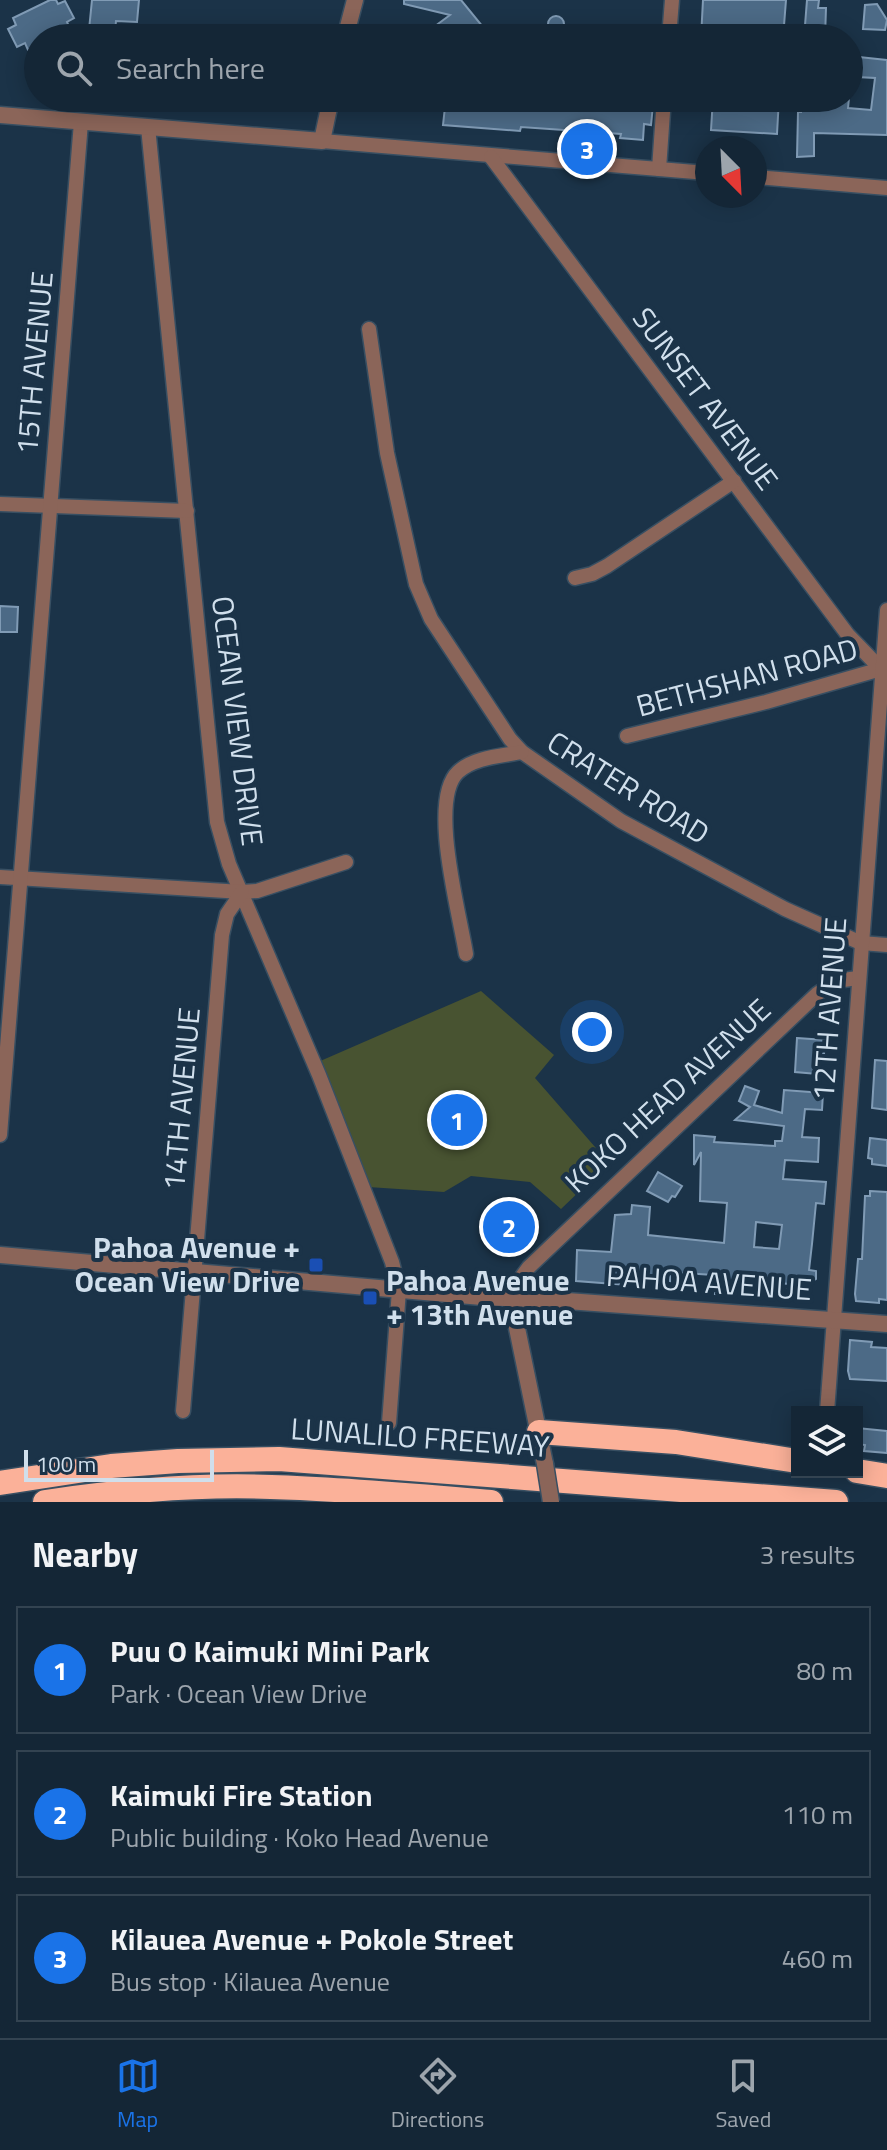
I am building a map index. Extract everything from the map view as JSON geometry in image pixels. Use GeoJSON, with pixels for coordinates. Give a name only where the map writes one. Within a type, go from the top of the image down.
{"type":"FeatureCollection","features":[{"type":"Feature","properties":{"kind":"highway"},"geometry":{"type":"LineString","coordinates":[[539,1432],[703,1445],[791,1460]]}},
{"type":"Feature","properties":{"kind":"highway","name":"LUNALILO FREEWAY"},"geometry":{"type":"LineString","coordinates":[[0,1483],[111,1466],[279,1459],[836,1502]]}},
{"type":"Feature","properties":{"kind":"highway"},"geometry":{"type":"LineString","coordinates":[[863,1472],[887,1476]]}},
{"type":"Feature","properties":{"kind":"highway","name":"LUNALILO FREEWAY"},"geometry":{"type":"LineString","coordinates":[[45,1502],[131,1491],[215,1486],[337,1490],[491,1502]]}},
{"type":"Feature","properties":{"kind":"street"},"geometry":{"type":"LineString","coordinates":[[349,24],[355,0]]}},
{"type":"Feature","properties":{"kind":"street"},"geometry":{"type":"LineString","coordinates":[[670,24],[672,0]]}},
{"type":"Feature","properties":{"kind":"street"},"geometry":{"type":"LineString","coordinates":[[322,141],[328,112]]}},
{"type":"Feature","properties":{"kind":"street"},"geometry":{"type":"LineString","coordinates":[[659,169],[663,112]]}},
{"type":"Feature","properties":{"kind":"street"},"geometry":{"type":"LineString","coordinates":[[0,115],[695,172]]}},
{"type":"Feature","properties":{"kind":"street","name":"15TH AVENUE"},"geometry":{"type":"LineString","coordinates":[[0,1135],[81,122]]}},
{"type":"Feature","properties":{"kind":"street","name":"OCEAN VIEW DRIVE"},"geometry":{"type":"LineString","coordinates":[[148,127],[214,799],[223,844],[382,1233],[399,1290]]}},
{"type":"Feature","properties":{"kind":"street","name":"SUNSET AVENUE"},"geometry":{"type":"LineString","coordinates":[[491,157],[848,635],[881,669]]}},
{"type":"Feature","properties":{"kind":"street"},"geometry":{"type":"LineString","coordinates":[[767,178],[887,188]]}},
{"type":"Feature","properties":{"kind":"street","name":"CRATER ROAD"},"geometry":{"type":"LineString","coordinates":[[369,329],[387,453],[419,593],[431,619],[498,724],[522,752],[639,831],[785,909],[861,943],[887,945]]}},
{"type":"Feature","properties":{"kind":"street"},"geometry":{"type":"LineString","coordinates":[[575,578],[607,566],[734,481]]}},
{"type":"Feature","properties":{"kind":"street"},"geometry":{"type":"LineString","coordinates":[[0,504],[187,511]]}},
{"type":"Feature","properties":{"kind":"street","name":"12TH AVENUE"},"geometry":{"type":"LineString","coordinates":[[828,1406],[887,610]]}},
{"type":"Feature","properties":{"kind":"street","name":"BETHSHAN ROAD"},"geometry":{"type":"LineString","coordinates":[[627,736],[766,702],[881,669]]}},
{"type":"Feature","properties":{"kind":"street"},"geometry":{"type":"LineString","coordinates":[[466,954],[445,828],[450,781],[468,765],[522,752]]}},
{"type":"Feature","properties":{"kind":"street"},"geometry":{"type":"LineString","coordinates":[[0,877],[242,892],[257,891],[346,862]]}},
{"type":"Feature","properties":{"kind":"street","name":"14TH AVENUE"},"geometry":{"type":"LineString","coordinates":[[183,1411],[222,935],[227,914],[242,892]]}},
{"type":"Feature","properties":{"kind":"street","name":"KOKO HEAD AVENUE"},"geometry":{"type":"LineString","coordinates":[[511,1299],[515,1286],[529,1267],[817,994],[836,981],[858,978]]}},
{"type":"Feature","properties":{"kind":"street","name":"PAHOA AVENUE"},"geometry":{"type":"LineString","coordinates":[[0,1255],[511,1299],[887,1324]]}},
{"type":"Feature","properties":{"kind":"street"},"geometry":{"type":"LineString","coordinates":[[389,1423],[399,1290]]}},
{"type":"Feature","properties":{"kind":"street"},"geometry":{"type":"LineString","coordinates":[[511,1299],[551,1502]]}},
{"type":"Feature","properties":{"kind":"green space"},"geometry":{"type":"Polygon","coordinates":[[[481,991],[554,1055],[535,1078],[609,1163],[561,1209],[530,1182],[471,1176],[444,1192],[368,1187],[318,1062],[481,991]]]}},
{"type":"Feature","properties":{"kind":"building"},"geometry":{"type":"Polygon","coordinates":[[[56,0],[58,4],[65,1],[74,18],[68,24],[24,24],[24,44],[17,47],[8,29],[16,25],[13,18],[56,0]]]}},
{"type":"Feature","properties":{"kind":"building"},"geometry":{"type":"Polygon","coordinates":[[[92,0],[139,0],[137,22],[90,24],[92,0]]]}},
{"type":"Feature","properties":{"kind":"building"},"geometry":{"type":"Polygon","coordinates":[[[404,0],[461,0],[481,24],[438,24],[450,15],[404,4],[404,0]]]}},
{"type":"Feature","properties":{"kind":"building"},"geometry":{"type":"Polygon","coordinates":[[[703,0],[786,0],[784,24],[702,24],[703,0]]]}},
{"type":"Feature","properties":{"kind":"building"},"geometry":{"type":"Polygon","coordinates":[[[807,0],[819,0],[818,8],[826,8],[825,24],[805,24],[807,0]]]}},
{"type":"Feature","properties":{"kind":"building"},"geometry":{"type":"Polygon","coordinates":[[[877,4],[887,20],[885,30],[863,29],[865,5],[877,4]]]}},
{"type":"Feature","properties":{"kind":"building"},"geometry":{"type":"Polygon","coordinates":[[[553,16],[559,16],[564,24],[548,24],[553,16]]]}},
{"type":"Feature","properties":{"kind":"building"},"geometry":{"type":"Polygon","coordinates":[[[863,57],[887,60],[887,135],[814,133],[814,156],[797,157],[798,112],[871,110],[875,78],[863,77],[863,57]]]}},
{"type":"Feature","properties":{"kind":"building"},"geometry":{"type":"Polygon","coordinates":[[[444,112],[652,112],[651,125],[644,124],[643,140],[620,138],[621,134],[443,125],[444,112]]]}},
{"type":"Feature","properties":{"kind":"building"},"geometry":{"type":"Polygon","coordinates":[[[712,112],[778,112],[777,134],[711,130],[712,112]]]}},
{"type":"Feature","properties":{"kind":"building"},"geometry":{"type":"Polygon","coordinates":[[[0,606],[18,607],[17,632],[0,632],[0,606]]]}},
{"type":"Feature","properties":{"kind":"building"},"geometry":{"type":"Polygon","coordinates":[[[797,1038],[825,1040],[824,1054],[818,1054],[817,1074],[795,1072],[797,1038]]]}},
{"type":"Feature","properties":{"kind":"building"},"geometry":{"type":"Polygon","coordinates":[[[875,1060],[887,1061],[887,1110],[872,1108],[875,1060]]]}},
{"type":"Feature","properties":{"kind":"building"},"geometry":{"type":"Polygon","coordinates":[[[745,1086],[759,1091],[754,1105],[782,1113],[784,1090],[823,1093],[822,1110],[805,1109],[802,1137],[819,1138],[818,1162],[785,1160],[783,1179],[826,1182],[824,1204],[816,1203],[809,1270],[816,1271],[816,1279],[805,1285],[804,1289],[788,1288],[789,1284],[779,1283],[779,1278],[759,1277],[758,1283],[737,1281],[735,1295],[715,1294],[716,1280],[713,1280],[713,1275],[670,1272],[670,1281],[644,1276],[643,1281],[627,1280],[627,1285],[576,1281],[577,1250],[611,1252],[615,1215],[631,1214],[632,1205],[650,1207],[648,1235],[724,1243],[727,1203],[700,1201],[701,1152],[694,1165],[694,1135],[715,1137],[714,1142],[775,1146],[775,1141],[782,1141],[784,1126],[735,1120],[750,1107],[739,1101],[745,1086]],[[756,1222],[754,1247],[779,1249],[782,1225],[756,1222]]]}},
{"type":"Feature","properties":{"kind":"building"},"geometry":{"type":"Polygon","coordinates":[[[870,1138],[887,1140],[887,1166],[872,1164],[872,1159],[868,1158],[870,1138]]]}},
{"type":"Feature","properties":{"kind":"building"},"geometry":{"type":"Polygon","coordinates":[[[658,1172],[682,1186],[668,1202],[647,1191],[658,1172]]]}},
{"type":"Feature","properties":{"kind":"building"},"geometry":{"type":"Polygon","coordinates":[[[870,1191],[887,1192],[887,1300],[879,1299],[879,1303],[856,1301],[855,1294],[858,1259],[862,1259],[865,1196],[870,1196],[870,1191]]]}},
{"type":"Feature","properties":{"kind":"building"},"geometry":{"type":"Polygon","coordinates":[[[850,1340],[872,1342],[871,1347],[887,1348],[887,1381],[850,1379],[850,1340]]]}},
{"type":"Feature","properties":{"kind":"building"},"geometry":{"type":"Polygon","coordinates":[[[863,1429],[887,1431],[887,1453],[864,1451],[863,1429]]]}},
{"type":"Feature","properties":{"kind":"place","name":"Kilauea Avenue + Pokole Street"},"geometry":{"type":"Point","coordinates":[587,149]}},
{"type":"Feature","properties":{"kind":"place","name":"Puu O Kaimuki Mini Park"},"geometry":{"type":"Point","coordinates":[457,1120]}},
{"type":"Feature","properties":{"kind":"place","name":"Kaimuki Fire Station"},"geometry":{"type":"Point","coordinates":[509,1227]}},
{"type":"Feature","properties":{"kind":"place","name":"Pahoa Avenue + Ocean View Drive"},"geometry":{"type":"Point","coordinates":[316,1265]}},
{"type":"Feature","properties":{"kind":"place","name":"Pahoa Avenue + 13th Avenue"},"geometry":{"type":"Point","coordinates":[370,1298]}}]}
